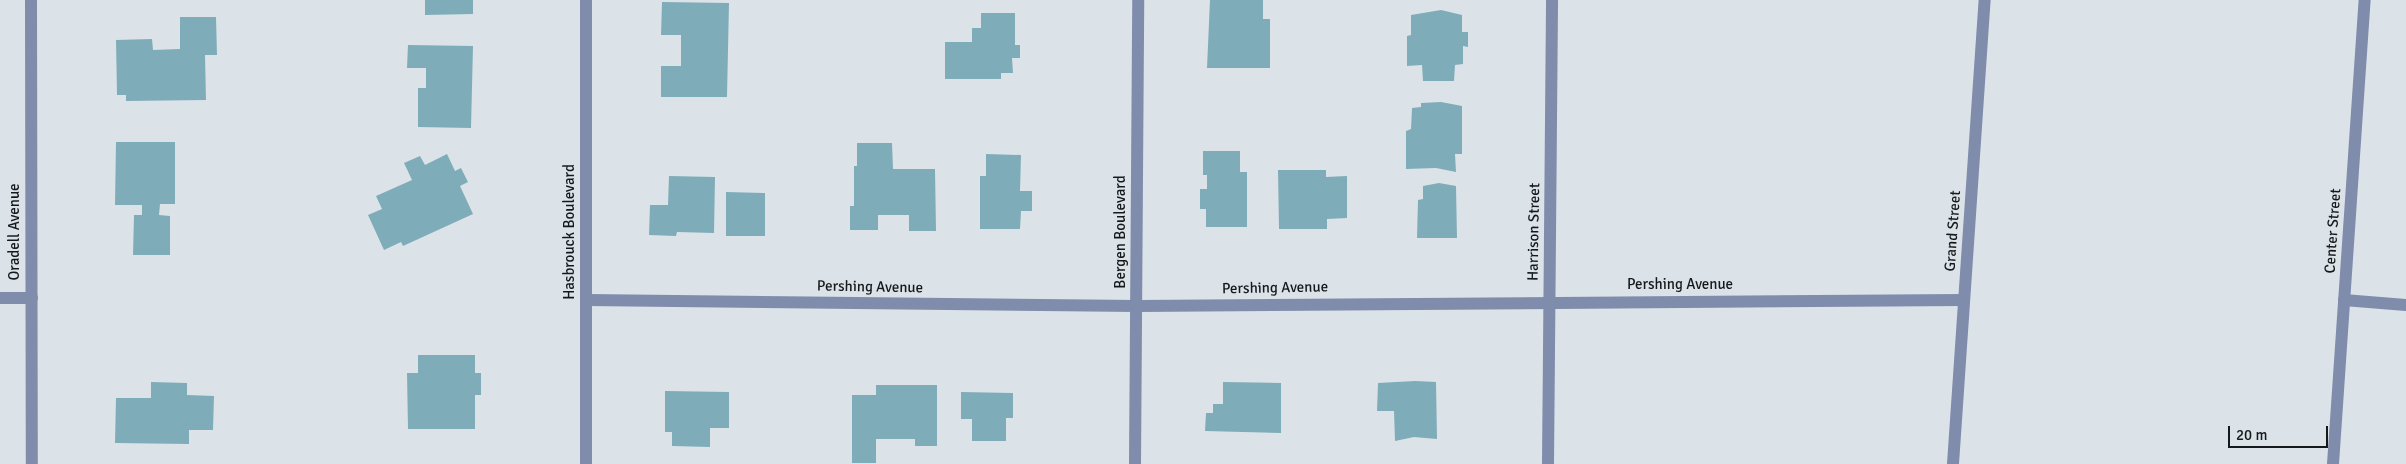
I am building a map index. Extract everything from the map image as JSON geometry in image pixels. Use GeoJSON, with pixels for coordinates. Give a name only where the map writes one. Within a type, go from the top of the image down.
{"type":"FeatureCollection","features":[{"type":"Feature","properties":{"kind":"street","name":"Oradell Avenue"},"geometry":{"type":"LineString","coordinates":[[31,0],[32,464]]}},
{"type":"Feature","properties":{"kind":"street","name":"Hasbrouck Boulevard"},"geometry":{"type":"LineString","coordinates":[[586,0],[586,464]]}},
{"type":"Feature","properties":{"kind":"street","name":"Bergen Boulevard"},"geometry":{"type":"LineString","coordinates":[[1135,464],[1138,0]]}},
{"type":"Feature","properties":{"kind":"street","name":"Harrison Street"},"geometry":{"type":"LineString","coordinates":[[1548,464],[1552,0]]}},
{"type":"Feature","properties":{"kind":"street","name":"Grand Street"},"geometry":{"type":"LineString","coordinates":[[1953,464],[1985,0]]}},
{"type":"Feature","properties":{"kind":"street","name":"Center Street"},"geometry":{"type":"LineString","coordinates":[[2333,464],[2365,0]]}},
{"type":"Feature","properties":{"kind":"street"},"geometry":{"type":"LineString","coordinates":[[0,298],[32,298]]}},
{"type":"Feature","properties":{"kind":"street","name":"Pershing Avenue"},"geometry":{"type":"LineString","coordinates":[[586,300],[1137,306],[1964,300]]}},
{"type":"Feature","properties":{"kind":"street"},"geometry":{"type":"LineString","coordinates":[[2344,300],[2406,305]]}},
{"type":"Feature","properties":{"kind":"building"},"geometry":{"type":"Polygon","coordinates":[[[425,0],[473,0],[473,14],[425,15],[425,0]]]}},
{"type":"Feature","properties":{"kind":"building"},"geometry":{"type":"Polygon","coordinates":[[[1210,0],[1263,0],[1263,19],[1270,19],[1270,68],[1207,68],[1210,0]]]}},
{"type":"Feature","properties":{"kind":"building"},"geometry":{"type":"Polygon","coordinates":[[[662,2],[729,3],[727,97],[661,97],[661,66],[681,66],[681,35],[661,35],[662,2]]]}},
{"type":"Feature","properties":{"kind":"building"},"geometry":{"type":"Polygon","coordinates":[[[1441,10],[1462,15],[1462,32],[1468,32],[1468,47],[1463,46],[1463,64],[1455,65],[1454,81],[1423,81],[1422,65],[1407,66],[1407,36],[1411,35],[1411,15],[1441,10]]]}},
{"type":"Feature","properties":{"kind":"building"},"geometry":{"type":"Polygon","coordinates":[[[981,13],[1015,13],[1015,45],[1020,45],[1020,58],[1012,58],[1013,73],[1001,73],[1001,79],[945,79],[945,42],[972,42],[972,28],[981,28],[981,13]]]}},
{"type":"Feature","properties":{"kind":"building"},"geometry":{"type":"Polygon","coordinates":[[[180,17],[216,17],[217,55],[205,55],[206,100],[126,101],[126,95],[117,95],[116,40],[152,39],[153,50],[180,49],[180,17]]]}},
{"type":"Feature","properties":{"kind":"building"},"geometry":{"type":"Polygon","coordinates":[[[408,45],[473,46],[471,128],[418,127],[418,88],[426,88],[426,68],[407,68],[408,45]]]}},
{"type":"Feature","properties":{"kind":"building"},"geometry":{"type":"Polygon","coordinates":[[[1441,102],[1462,106],[1462,154],[1455,154],[1456,172],[1436,168],[1406,169],[1406,131],[1411,129],[1412,108],[1421,107],[1421,103],[1441,102]]]}},
{"type":"Feature","properties":{"kind":"building"},"geometry":{"type":"Polygon","coordinates":[[[116,142],[175,142],[175,204],[160,204],[159,215],[170,216],[170,255],[133,255],[134,215],[142,215],[142,205],[115,205],[116,142]]]}},
{"type":"Feature","properties":{"kind":"building"},"geometry":{"type":"Polygon","coordinates":[[[857,143],[892,143],[893,169],[935,169],[936,231],[909,231],[909,215],[878,215],[878,230],[850,230],[850,206],[854,206],[854,166],[857,166],[857,143]]]}},
{"type":"Feature","properties":{"kind":"building"},"geometry":{"type":"Polygon","coordinates":[[[1203,151],[1240,151],[1240,172],[1247,172],[1247,227],[1206,227],[1206,209],[1200,209],[1200,189],[1207,189],[1207,175],[1203,175],[1203,151]]]}},
{"type":"Feature","properties":{"kind":"building"},"geometry":{"type":"Polygon","coordinates":[[[447,154],[455,171],[461,168],[468,182],[460,186],[473,214],[403,246],[401,242],[384,250],[368,215],[382,209],[376,196],[412,180],[404,163],[420,156],[425,165],[447,154]]]}},
{"type":"Feature","properties":{"kind":"building"},"geometry":{"type":"Polygon","coordinates":[[[986,154],[1021,155],[1020,191],[1032,191],[1032,211],[1021,211],[1020,229],[980,229],[980,176],[986,176],[986,154]]]}},
{"type":"Feature","properties":{"kind":"building"},"geometry":{"type":"Polygon","coordinates":[[[1278,170],[1326,170],[1326,177],[1347,176],[1347,218],[1327,219],[1327,229],[1279,229],[1278,170]]]}},
{"type":"Feature","properties":{"kind":"building"},"geometry":{"type":"Polygon","coordinates":[[[669,176],[715,177],[714,233],[677,232],[676,236],[649,235],[650,205],[668,205],[669,176]]]}},
{"type":"Feature","properties":{"kind":"building"},"geometry":{"type":"Polygon","coordinates":[[[1439,183],[1456,186],[1457,238],[1417,238],[1418,200],[1423,199],[1423,186],[1439,183]]]}},
{"type":"Feature","properties":{"kind":"building"},"geometry":{"type":"Polygon","coordinates":[[[726,192],[765,193],[765,236],[726,236],[726,192]]]}},
{"type":"Feature","properties":{"kind":"building"},"geometry":{"type":"Polygon","coordinates":[[[418,355],[475,355],[475,373],[481,373],[481,395],[475,395],[475,429],[408,429],[407,373],[418,373],[418,355]]]}},
{"type":"Feature","properties":{"kind":"building"},"geometry":{"type":"Polygon","coordinates":[[[151,382],[187,383],[187,395],[214,396],[213,430],[189,430],[189,444],[115,443],[116,398],[151,398],[151,382]]]}},
{"type":"Feature","properties":{"kind":"building"},"geometry":{"type":"Polygon","coordinates":[[[1223,382],[1281,383],[1281,433],[1205,431],[1206,413],[1213,413],[1213,404],[1223,404],[1223,382]]]}},
{"type":"Feature","properties":{"kind":"building"},"geometry":{"type":"Polygon","coordinates":[[[1436,382],[1437,439],[1414,437],[1395,441],[1394,411],[1377,411],[1378,383],[1436,382]]]}},
{"type":"Feature","properties":{"kind":"building"},"geometry":{"type":"Polygon","coordinates":[[[876,385],[937,385],[937,446],[915,446],[915,439],[876,439],[876,463],[852,463],[852,395],[876,395],[876,385]]]}},
{"type":"Feature","properties":{"kind":"building"},"geometry":{"type":"Polygon","coordinates":[[[665,391],[729,392],[729,428],[710,428],[710,447],[672,446],[672,432],[665,432],[665,391]]]}},
{"type":"Feature","properties":{"kind":"building"},"geometry":{"type":"Polygon","coordinates":[[[961,392],[1013,393],[1013,418],[1006,418],[1006,441],[972,441],[972,419],[961,419],[961,392]]]}}]}
